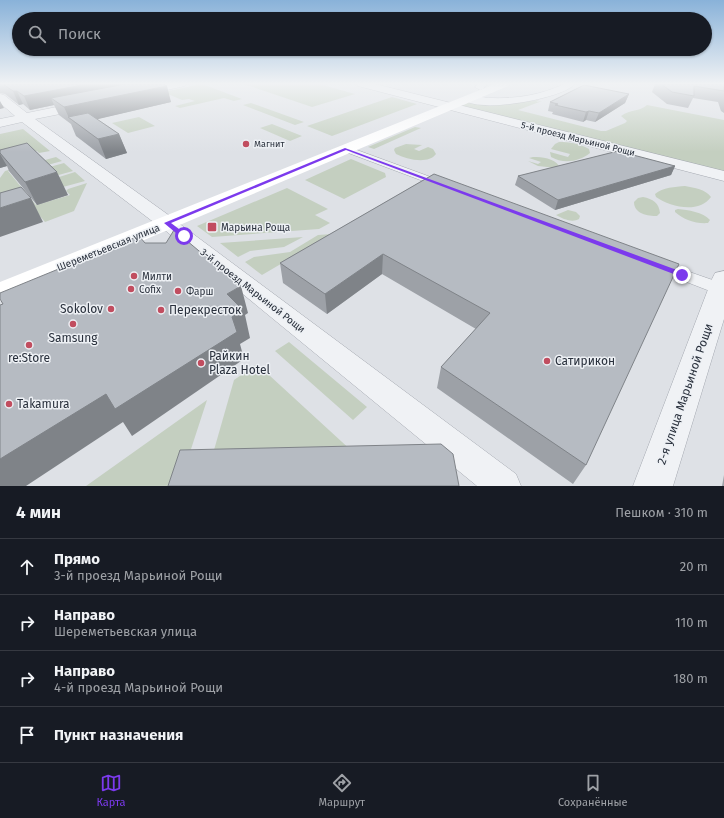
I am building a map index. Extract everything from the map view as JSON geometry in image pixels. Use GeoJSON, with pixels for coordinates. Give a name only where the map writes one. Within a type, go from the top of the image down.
{"type":"FeatureCollection","features":[{"type":"Feature","properties":{"kind":"main road","name":"Шереметьевская улица"},"geometry":{"type":"LineString","coordinates":[[0,278],[162,219],[346,149],[441,107]]}},
{"type":"Feature","properties":{"kind":"main road","name":"Шереметьевская улица"},"geometry":{"type":"LineString","coordinates":[[0,292],[162,219],[441,107]]}},
{"type":"Feature","properties":{"kind":"street","name":"3-й проезд Марьиной Рощи"},"geometry":{"type":"LineString","coordinates":[[12,107],[162,219],[504,486]]}},
{"type":"Feature","properties":{"kind":"street"},"geometry":{"type":"LineString","coordinates":[[0,123],[75,107]]}},
{"type":"Feature","properties":{"kind":"street","name":"5-й проезд Марьиной Рощи"},"geometry":{"type":"LineString","coordinates":[[452,107],[724,176]]}},
{"type":"Feature","properties":{"kind":"street"},"geometry":{"type":"LineString","coordinates":[[346,149],[454,189]]}},
{"type":"Feature","properties":{"kind":"street"},"geometry":{"type":"LineString","coordinates":[[645,261],[723,286]]}},
{"type":"Feature","properties":{"kind":"street","name":"2-я улица Марьиной Рощи"},"geometry":{"type":"LineString","coordinates":[[653,486],[723,286]]}},
{"type":"Feature","properties":{"kind":"green space"},"geometry":{"type":"Polygon","coordinates":[[[247,107],[261,107],[304,122],[295,125],[247,107]]]}},
{"type":"Feature","properties":{"kind":"green space"},"geometry":{"type":"Polygon","coordinates":[[[364,107],[410,107],[332,136],[307,126],[364,107]]]}},
{"type":"Feature","properties":{"kind":"green space"},"geometry":{"type":"Polygon","coordinates":[[[465,107],[527,107],[518,110],[601,131],[606,131],[625,123],[627,121],[621,116],[644,107],[656,107],[724,120],[724,174],[465,107]]]}},
{"type":"Feature","properties":{"kind":"green space"},"geometry":{"type":"Polygon","coordinates":[[[139,117],[155,126],[128,133],[112,123],[139,117]]]}},
{"type":"Feature","properties":{"kind":"green space"},"geometry":{"type":"Polygon","coordinates":[[[272,124],[302,136],[290,141],[260,128],[272,124]]]}},
{"type":"Feature","properties":{"kind":"green space"},"geometry":{"type":"Polygon","coordinates":[[[415,127],[421,128],[374,149],[368,147],[415,127]]]}},
{"type":"Feature","properties":{"kind":"green space"},"geometry":{"type":"Polygon","coordinates":[[[23,129],[50,151],[39,153],[37,151],[11,158],[0,150],[0,134],[23,129]]]}},
{"type":"Feature","properties":{"kind":"green space"},"geometry":{"type":"Polygon","coordinates":[[[559,142],[582,145],[589,149],[590,153],[576,160],[561,161],[551,157],[550,152],[568,157],[570,154],[551,149],[559,142]]]}},
{"type":"Feature","properties":{"kind":"green space"},"geometry":{"type":"Polygon","coordinates":[[[406,144],[422,145],[414,149],[419,151],[428,147],[433,149],[436,154],[428,159],[417,160],[405,158],[396,154],[394,150],[395,148],[406,144]]]}},
{"type":"Feature","properties":{"kind":"green space"},"geometry":{"type":"Polygon","coordinates":[[[56,157],[62,161],[44,166],[38,163],[8,171],[36,205],[70,195],[66,191],[68,189],[87,183],[74,211],[45,222],[34,209],[0,216],[0,178],[5,171],[56,157]]]}},
{"type":"Feature","properties":{"kind":"green space"},"geometry":{"type":"Polygon","coordinates":[[[533,157],[554,161],[559,166],[556,168],[538,166],[528,161],[538,164],[541,162],[529,158],[533,157]]]}},
{"type":"Feature","properties":{"kind":"green space"},"geometry":{"type":"Polygon","coordinates":[[[351,159],[385,173],[386,177],[344,199],[305,180],[351,159]]]}},
{"type":"Feature","properties":{"kind":"green space"},"geometry":{"type":"Polygon","coordinates":[[[64,163],[73,171],[55,176],[46,168],[64,163]]]}},
{"type":"Feature","properties":{"kind":"green space"},"geometry":{"type":"Polygon","coordinates":[[[75,172],[85,181],[63,187],[56,178],[75,172]]]}},
{"type":"Feature","properties":{"kind":"green space"},"geometry":{"type":"Polygon","coordinates":[[[685,186],[696,188],[709,194],[711,197],[699,206],[684,207],[662,201],[656,197],[655,194],[665,189],[685,186]]]}},
{"type":"Feature","properties":{"kind":"green space"},"geometry":{"type":"Polygon","coordinates":[[[287,188],[328,209],[315,215],[330,223],[319,229],[212,237],[197,226],[287,188]]]}},
{"type":"Feature","properties":{"kind":"green space"},"geometry":{"type":"Polygon","coordinates":[[[643,197],[653,200],[657,204],[660,213],[657,216],[642,214],[636,209],[634,202],[638,198],[643,197]]]}},
{"type":"Feature","properties":{"kind":"green space"},"geometry":{"type":"Polygon","coordinates":[[[678,209],[699,213],[710,220],[708,223],[690,221],[675,212],[675,210],[678,209]]]}},
{"type":"Feature","properties":{"kind":"green space"},"geometry":{"type":"Polygon","coordinates":[[[568,210],[576,212],[580,216],[579,219],[570,221],[556,215],[568,210]]]}},
{"type":"Feature","properties":{"kind":"green space"},"geometry":{"type":"Polygon","coordinates":[[[332,234],[262,275],[245,262],[254,257],[290,252],[318,235],[332,234]]]}},
{"type":"Feature","properties":{"kind":"green space"},"geometry":{"type":"Polygon","coordinates":[[[303,237],[284,247],[250,251],[238,257],[220,243],[303,237]]]}},
{"type":"Feature","properties":{"kind":"green space"},"geometry":{"type":"Polygon","coordinates":[[[289,342],[367,407],[353,420],[275,351],[289,342]]]}},
{"type":"Feature","properties":{"kind":"green space"},"geometry":{"type":"Polygon","coordinates":[[[257,364],[390,486],[212,457],[234,380],[257,364]]]}},
{"type":"Feature","properties":{"kind":"green space"},"geometry":{"type":"Polygon","coordinates":[[[207,400],[179,486],[86,486],[207,400]]]}},
{"type":"Feature","properties":{"kind":"building"},"geometry":{"type":"Polygon","coordinates":[[[562,107],[609,107],[599,113],[589,111],[586,112],[562,107]]]}},
{"type":"Feature","properties":{"kind":"building"},"geometry":{"type":"Polygon","coordinates":[[[88,113],[119,134],[98,139],[68,117],[88,113]]]}},
{"type":"Feature","properties":{"kind":"building"},"geometry":{"type":"Polygon","coordinates":[[[27,143],[57,172],[25,182],[0,153],[0,150],[27,143]]]}},
{"type":"Feature","properties":{"kind":"building"},"geometry":{"type":"Polygon","coordinates":[[[618,151],[675,166],[558,200],[518,176],[618,151]]]}},
{"type":"Feature","properties":{"kind":"building","name":"Сатирикон"},"geometry":{"type":"Polygon","coordinates":[[[434,174],[679,264],[586,465],[441,367],[490,313],[383,254],[325,294],[280,263],[434,174]]]}},
{"type":"Feature","properties":{"kind":"building"},"geometry":{"type":"Polygon","coordinates":[[[21,187],[31,198],[0,208],[0,193],[21,187]]]}},
{"type":"Feature","properties":{"kind":"building"},"geometry":{"type":"Polygon","coordinates":[[[174,230],[241,286],[227,294],[243,310],[232,317],[237,332],[115,409],[106,394],[0,459],[0,305],[3,304],[0,299],[0,293],[139,236],[145,243],[166,243],[174,230]]]}},
{"type":"Feature","properties":{"kind":"building"},"geometry":{"type":"Polygon","coordinates":[[[441,444],[453,454],[459,486],[168,486],[180,450],[441,444]]]}},
{"type":"Feature","properties":{"kind":"place","name":"Магнит"},"geometry":{"type":"Point","coordinates":[246,144]}},
{"type":"Feature","properties":{"kind":"place","name":"Марьина Роща"},"geometry":{"type":"Point","coordinates":[212,227]}},
{"type":"Feature","properties":{"kind":"place","name":"Милти"},"geometry":{"type":"Point","coordinates":[134,276]}},
{"type":"Feature","properties":{"kind":"place","name":"Cofix"},"geometry":{"type":"Point","coordinates":[131,289]}},
{"type":"Feature","properties":{"kind":"place","name":"Фарш"},"geometry":{"type":"Point","coordinates":[178,291]}},
{"type":"Feature","properties":{"kind":"place","name":"Sokolov"},"geometry":{"type":"Point","coordinates":[111,309]}},
{"type":"Feature","properties":{"kind":"place","name":"Перекресток"},"geometry":{"type":"Point","coordinates":[161,310]}},
{"type":"Feature","properties":{"kind":"place","name":"Samsung"},"geometry":{"type":"Point","coordinates":[73,324]}},
{"type":"Feature","properties":{"kind":"place","name":"re:Store"},"geometry":{"type":"Point","coordinates":[29,345]}},
{"type":"Feature","properties":{"kind":"place","name":"Сатирикон"},"geometry":{"type":"Point","coordinates":[547,361]}},
{"type":"Feature","properties":{"kind":"place","name":"Райкин Plaza Hotel"},"geometry":{"type":"Point","coordinates":[201,363]}},
{"type":"Feature","properties":{"kind":"place","name":"Takamura"},"geometry":{"type":"Point","coordinates":[9,404]}},
{"type":"Feature","properties":{"kind":"route"},"geometry":{"type":"LineString","coordinates":[[184,236],[167,223],[346,149],[682,275]]}}]}
